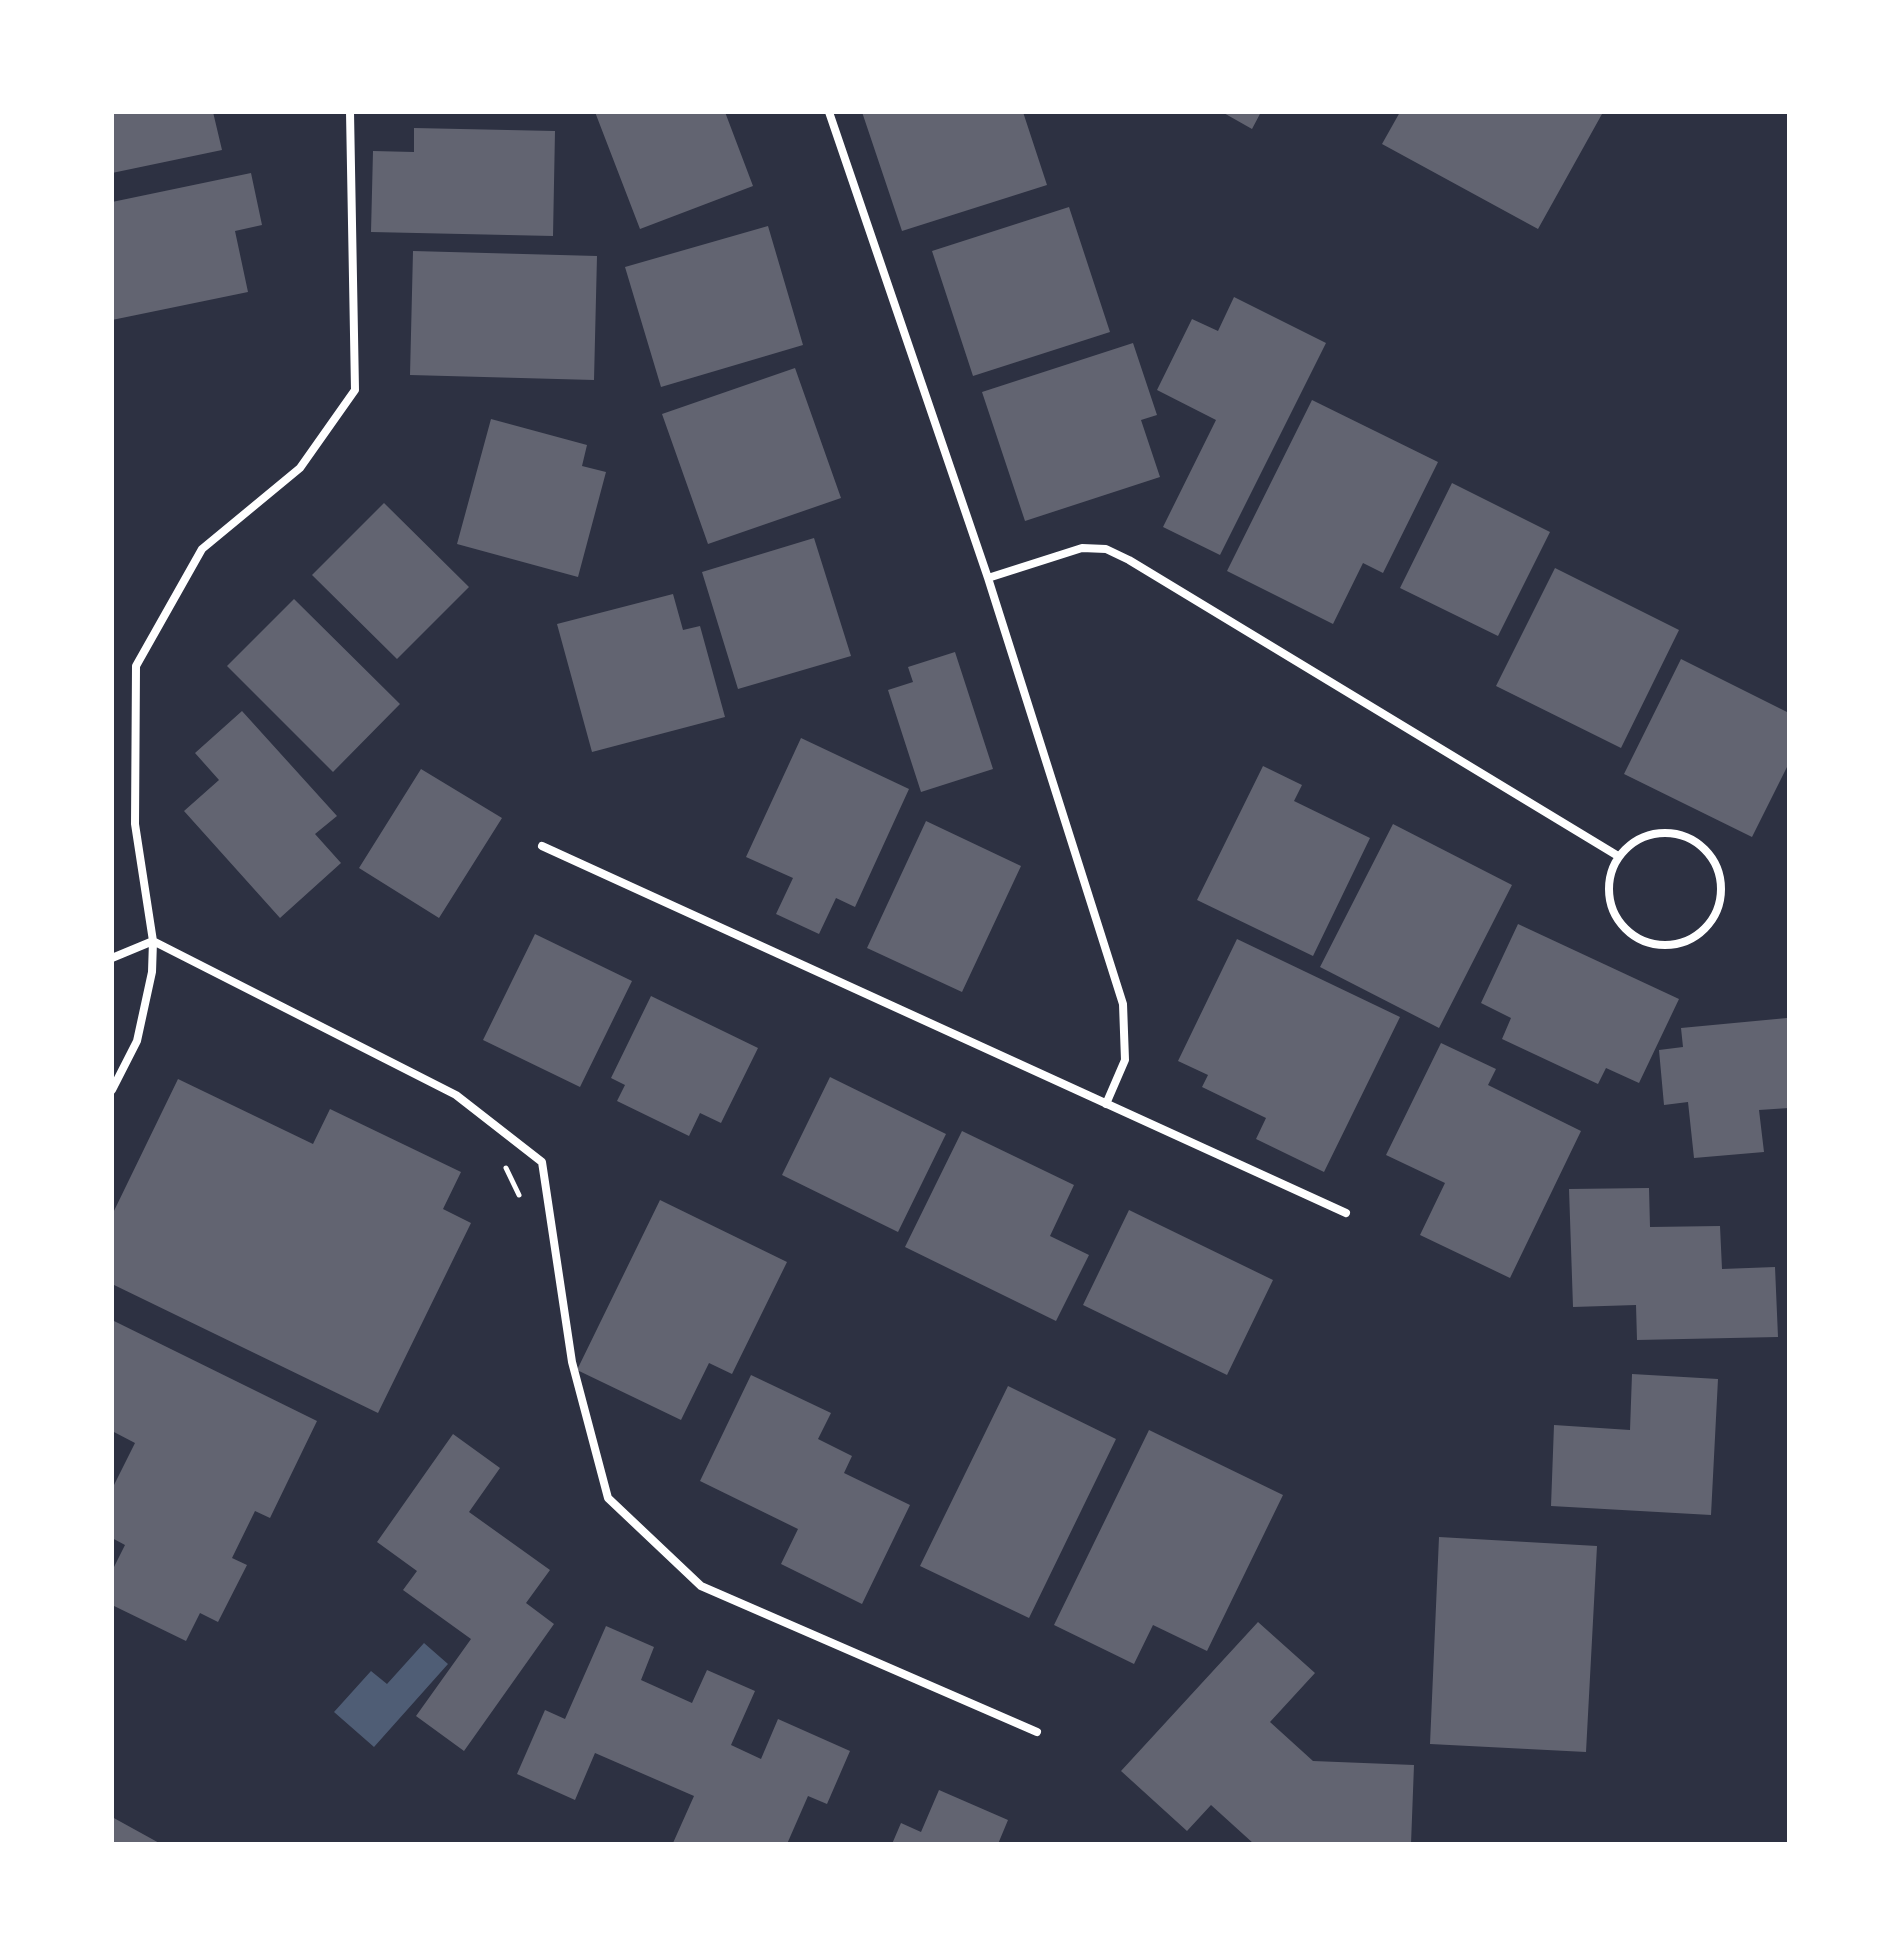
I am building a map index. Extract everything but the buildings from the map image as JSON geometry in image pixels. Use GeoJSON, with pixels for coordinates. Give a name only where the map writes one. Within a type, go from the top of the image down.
{"type":"FeatureCollection","features":[{"type":"Feature","properties":{"kind":"street"},"geometry":{"type":"LineString","coordinates":[[112,1090],[137,1041],[152,972],[153,941],[135,824],[136,666],[202,549],[300,468],[355,390],[350,112]]}},
{"type":"Feature","properties":{"kind":"street"},"geometry":{"type":"LineString","coordinates":[[829,112],[988,578],[1123,1004],[1125,1060],[1106,1104]]}},
{"type":"Feature","properties":{"kind":"street"},"geometry":{"type":"LineString","coordinates":[[988,578],[1082,548],[1106,549],[1618,856]]}},
{"type":"Feature","properties":{"kind":"street"},"geometry":{"type":"LineString","coordinates":[[1669,832],[1688,837],[1704,848],[1718,872],[1721,901],[1713,919],[1700,933],[1683,942],[1656,944],[1631,934],[1611,906],[1608,889],[1618,856],[1632,842],[1650,834],[1669,832]]}},
{"type":"Feature","properties":{"kind":"street"},"geometry":{"type":"LineString","coordinates":[[542,846],[1346,1213]]}},
{"type":"Feature","properties":{"kind":"street"},"geometry":{"type":"LineString","coordinates":[[112,958],[153,941],[456,1095],[542,1162],[572,1362],[608,1498],[701,1586],[1037,1732]]}},
{"type":"Feature","properties":{"kind":"water"},"geometry":{"type":"Polygon","coordinates":[[[424,1643],[448,1664],[374,1747],[334,1712],[371,1671],[387,1684],[424,1643]]]}}]}
